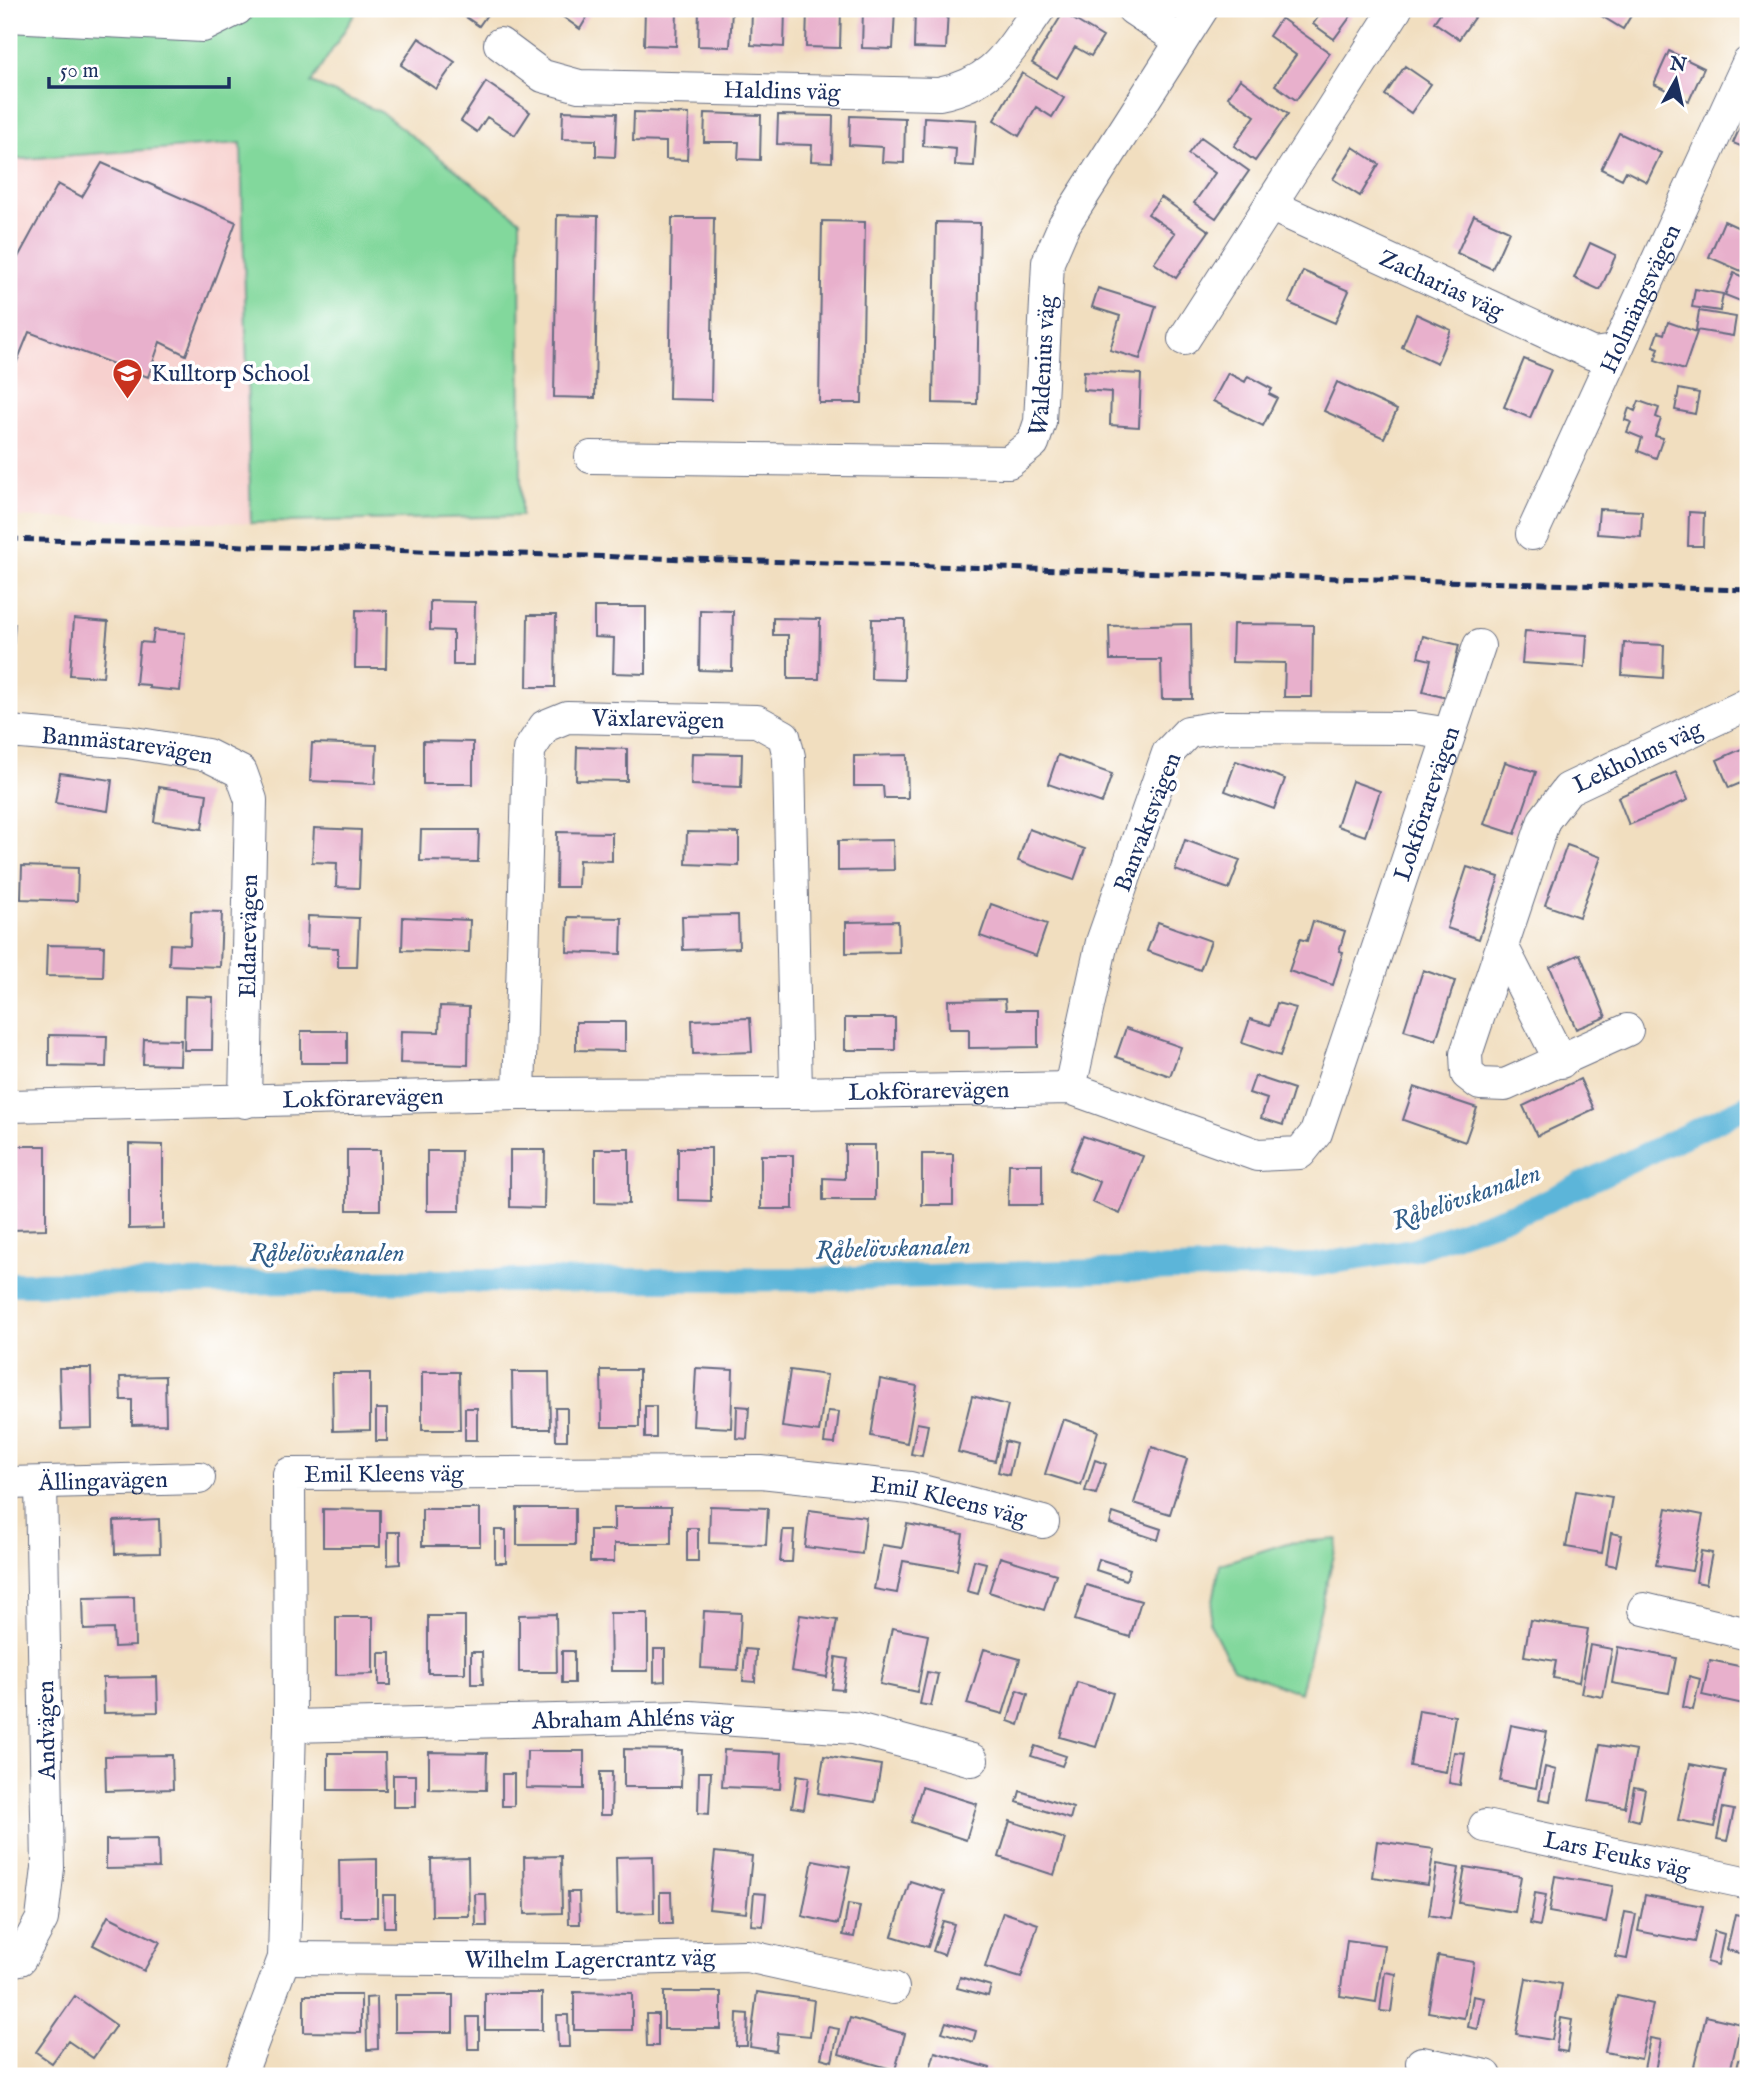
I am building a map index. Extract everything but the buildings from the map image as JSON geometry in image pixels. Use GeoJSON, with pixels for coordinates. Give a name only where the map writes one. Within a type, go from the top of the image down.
{"type":"FeatureCollection","features":[{"type":"Feature","properties":{"kind":"street"},"geometry":{"type":"LineString","coordinates":[[9,16],[203,26],[237,9]]}},
{"type":"Feature","properties":{"kind":"street","name":"Haldins väg"},"geometry":{"type":"LineString","coordinates":[[500,44],[543,76],[579,86],[939,94],[965,89],[985,78],[1007,54],[1039,9]]}},
{"type":"Feature","properties":{"kind":"street"},"geometry":{"type":"LineString","coordinates":[[1133,9],[1181,41]]}},
{"type":"Feature","properties":{"kind":"street","name":"Waldenius väg"},"geometry":{"type":"LineString","coordinates":[[592,457],[1009,462],[1033,443],[1040,422],[1048,262],[1064,225],[1202,9]]}},
{"type":"Feature","properties":{"kind":"street"},"geometry":{"type":"LineString","coordinates":[[1184,339],[1396,9]]}},
{"type":"Feature","properties":{"kind":"street","name":"Holmängsvägen"},"geometry":{"type":"LineString","coordinates":[[1532,534],[1748,63]]}},
{"type":"Feature","properties":{"kind":"street","name":"Zacharias väg"},"geometry":{"type":"LineString","coordinates":[[1270,205],[1593,354],[1614,351]]}},
{"type":"Feature","properties":{"kind":"street","name":"Lokförarevägen"},"geometry":{"type":"LineString","coordinates":[[9,1106],[519,1094],[796,1094],[1070,1088],[1257,1156],[1300,1153],[1316,1133],[1479,646]]}},
{"type":"Feature","properties":{"kind":"street","name":"Lekholms väg"},"geometry":{"type":"LineString","coordinates":[[1626,1030],[1561,1062],[1505,1085],[1480,1084],[1467,1074],[1466,1054],[1544,820],[1568,789],[1748,704]]}},
{"type":"Feature","properties":{"kind":"street","name":"Växlarevägen"},"geometry":{"type":"LineString","coordinates":[[519,1094],[528,750],[545,726],[567,717],[757,721],[784,736],[789,757],[796,1094]]}},
{"type":"Feature","properties":{"kind":"street","name":"Banvaktsvägen"},"geometry":{"type":"LineString","coordinates":[[1070,1088],[1102,942],[1168,753],[1188,732],[1219,727],[1412,728],[1449,734]]}},
{"type":"Feature","properties":{"kind":"street","name":"Banmästarevägen"},"geometry":{"type":"LineString","coordinates":[[9,732],[128,742],[208,755],[241,772]]}},
{"type":"Feature","properties":{"kind":"street","name":"Eldarevägen"},"geometry":{"type":"LineString","coordinates":[[241,772],[251,800],[245,1102]]}},
{"type":"Feature","properties":{"kind":"street"},"geometry":{"type":"LineString","coordinates":[[1502,946],[1561,1062]]}},
{"type":"Feature","properties":{"kind":"street","name":"Emil Kleens väg"},"geometry":{"type":"LineString","coordinates":[[240,2076],[284,1958],[290,1726],[289,1474],[761,1472],[909,1488],[1044,1522]]}},
{"type":"Feature","properties":{"kind":"street","name":"Ällingavägen"},"geometry":{"type":"LineString","coordinates":[[9,1483],[199,1478]]}},
{"type":"Feature","properties":{"kind":"street","name":"Andvägen"},"geometry":{"type":"LineString","coordinates":[[9,1961],[20,1959],[42,1919],[48,1868],[41,1483]]}},
{"type":"Feature","properties":{"kind":"street"},"geometry":{"type":"LineString","coordinates":[[1644,1608],[1748,1634]]}},
{"type":"Feature","properties":{"kind":"street","name":"Abraham Ahléns väg"},"geometry":{"type":"LineString","coordinates":[[290,1726],[690,1717],[853,1728],[972,1760]]}},
{"type":"Feature","properties":{"kind":"street","name":"Lars Feuks väg"},"geometry":{"type":"LineString","coordinates":[[1485,1826],[1748,1883]]}},
{"type":"Feature","properties":{"kind":"street","name":"Wilhelm Lagercrantz väg"},"geometry":{"type":"LineString","coordinates":[[284,1958],[583,1960],[747,1956],[893,1988]]}},
{"type":"Feature","properties":{"kind":"street"},"geometry":{"type":"LineString","coordinates":[[1422,2063],[1486,2076]]}},
{"type":"Feature","properties":{"kind":"shaded area","name":"Kulltorp School"},"geometry":{"type":"Polygon","coordinates":[[[241,142],[251,523],[9,517],[9,160],[241,142]]]}},
{"type":"Feature","properties":{"kind":"green space"},"geometry":{"type":"Polygon","coordinates":[[[9,9],[358,9],[311,83],[381,112],[520,220],[521,516],[251,523],[241,143],[9,160],[9,9]]]}},
{"type":"Feature","properties":{"kind":"green space"},"geometry":{"type":"Polygon","coordinates":[[[1338,1539],[1300,1693],[1233,1668],[1209,1622],[1220,1564],[1287,1543],[1338,1539]]]}},
{"type":"Feature","properties":{"kind":"waterway","name":"Råbelövskanalen"},"geometry":{"type":"LineString","coordinates":[[9,1284],[822,1279],[1314,1265],[1412,1250],[1536,1206],[1748,1106]]}},
{"type":"Feature","properties":{"kind":"railway"},"geometry":{"type":"LineString","coordinates":[[9,539],[1748,590]]}},
{"type":"Feature","properties":{"kind":"place","name":"Kulltorp School"},"geometry":{"type":"Point","coordinates":[128,400]}}]}
